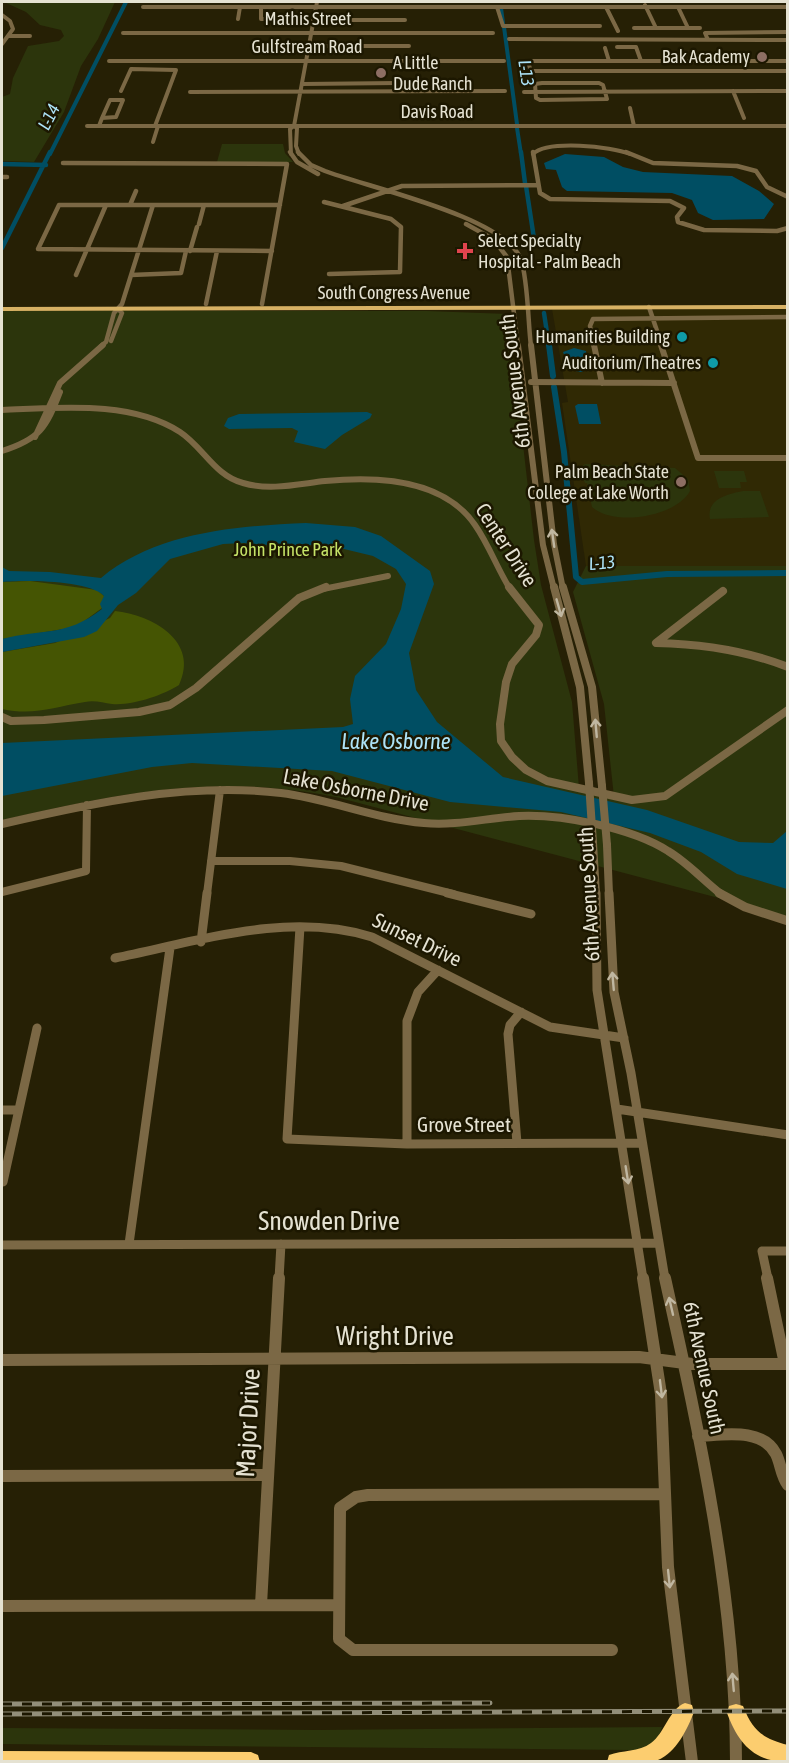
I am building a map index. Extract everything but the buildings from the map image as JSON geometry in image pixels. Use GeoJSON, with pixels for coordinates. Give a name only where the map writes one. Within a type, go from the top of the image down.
{"type":"FeatureCollection","features":[{"type":"Feature","properties":{"kind":"highway"},"geometry":{"type":"LineString","coordinates":[[616,1761],[642,1758],[657,1752],[669,1739],[685,1712]]}},
{"type":"Feature","properties":{"kind":"highway"},"geometry":{"type":"LineString","coordinates":[[736,1713],[748,1738],[767,1749],[788,1755]]}},
{"type":"Feature","properties":{"kind":"highway"},"geometry":{"type":"LineString","coordinates":[[2,1761],[251,1761]]}},
{"type":"Feature","properties":{"kind":"main road","name":"South Congress Avenue"},"geometry":{"type":"LineString","coordinates":[[2,304],[120,308],[206,304],[262,306],[788,304]]}},
{"type":"Feature","properties":{"kind":"main road","name":"South Congress Avenue"},"geometry":{"type":"LineString","coordinates":[[2,309],[241,308],[280,304],[514,305]]}},
{"type":"Feature","properties":{"kind":"main road","name":"South Congress Avenue"},"geometry":{"type":"LineString","coordinates":[[526,305],[649,307],[788,304]]}},
{"type":"Feature","properties":{"kind":"street"},"geometry":{"type":"LineString","coordinates":[[294,126],[317,2]]}},
{"type":"Feature","properties":{"kind":"street"},"geometry":{"type":"LineString","coordinates":[[444,2],[444,7]]}},
{"type":"Feature","properties":{"kind":"street"},"geometry":{"type":"LineString","coordinates":[[597,2],[598,7]]}},
{"type":"Feature","properties":{"kind":"street"},"geometry":{"type":"LineString","coordinates":[[644,2],[656,28]]}},
{"type":"Feature","properties":{"kind":"street"},"geometry":{"type":"LineString","coordinates":[[690,2],[692,7]]}},
{"type":"Feature","properties":{"kind":"street"},"geometry":{"type":"LineString","coordinates":[[143,7],[788,7]]}},
{"type":"Feature","properties":{"kind":"street"},"geometry":{"type":"LineString","coordinates":[[238,19],[240,7]]}},
{"type":"Feature","properties":{"kind":"street"},"geometry":{"type":"LineString","coordinates":[[261,7],[261,19],[275,19]]}},
{"type":"Feature","properties":{"kind":"street"},"geometry":{"type":"LineString","coordinates":[[438,7],[439,15]]}},
{"type":"Feature","properties":{"kind":"street"},"geometry":{"type":"LineString","coordinates":[[497,7],[502,26],[600,26]]}},
{"type":"Feature","properties":{"kind":"street"},"geometry":{"type":"LineString","coordinates":[[606,7],[618,31]]}},
{"type":"Feature","properties":{"kind":"street"},"geometry":{"type":"LineString","coordinates":[[678,7],[688,28]]}},
{"type":"Feature","properties":{"kind":"street"},"geometry":{"type":"LineString","coordinates":[[2,15],[13,26],[10,36],[2,44]]}},
{"type":"Feature","properties":{"kind":"street"},"geometry":{"type":"LineString","coordinates":[[313,20],[405,21]]}},
{"type":"Feature","properties":{"kind":"street"},"geometry":{"type":"LineString","coordinates":[[634,28],[700,28]]}},
{"type":"Feature","properties":{"kind":"street"},"geometry":{"type":"LineString","coordinates":[[708,40],[705,33],[788,32]]}},
{"type":"Feature","properties":{"kind":"street","name":"Mathis Street"},"geometry":{"type":"LineString","coordinates":[[123,33],[493,33]]}},
{"type":"Feature","properties":{"kind":"street"},"geometry":{"type":"LineString","coordinates":[[10,36],[30,36]]}},
{"type":"Feature","properties":{"kind":"street"},"geometry":{"type":"LineString","coordinates":[[509,39],[788,40]]}},
{"type":"Feature","properties":{"kind":"street"},"geometry":{"type":"LineString","coordinates":[[269,46],[409,46]]}},
{"type":"Feature","properties":{"kind":"street"},"geometry":{"type":"LineString","coordinates":[[617,47],[636,47],[641,61]]}},
{"type":"Feature","properties":{"kind":"street"},"geometry":{"type":"LineString","coordinates":[[605,48],[609,61]]}},
{"type":"Feature","properties":{"kind":"street","name":"Gulfstream Road"},"geometry":{"type":"LineString","coordinates":[[109,61],[504,61]]}},
{"type":"Feature","properties":{"kind":"street"},"geometry":{"type":"LineString","coordinates":[[788,61],[528,61],[531,73],[788,71]]}},
{"type":"Feature","properties":{"kind":"street"},"geometry":{"type":"LineString","coordinates":[[700,61],[706,71]]}},
{"type":"Feature","properties":{"kind":"street"},"geometry":{"type":"LineString","coordinates":[[121,91],[131,69],[176,70],[153,142]]}},
{"type":"Feature","properties":{"kind":"street"},"geometry":{"type":"LineString","coordinates":[[302,84],[398,83]]}},
{"type":"Feature","properties":{"kind":"street"},"geometry":{"type":"LineString","coordinates":[[536,84],[601,84],[605,92],[606,100],[540,100],[536,98],[536,84]]}},
{"type":"Feature","properties":{"kind":"street"},"geometry":{"type":"LineString","coordinates":[[190,92],[504,91]]}},
{"type":"Feature","properties":{"kind":"street"},"geometry":{"type":"LineString","coordinates":[[733,91],[744,118]]}},
{"type":"Feature","properties":{"kind":"street"},"geometry":{"type":"LineString","coordinates":[[524,92],[788,91]]}},
{"type":"Feature","properties":{"kind":"street"},"geometry":{"type":"LineString","coordinates":[[99,126],[102,118],[110,100],[123,100],[116,117],[102,118]]}},
{"type":"Feature","properties":{"kind":"street"},"geometry":{"type":"LineString","coordinates":[[630,108],[634,126]]}},
{"type":"Feature","properties":{"kind":"street","name":"Davis Road"},"geometry":{"type":"LineString","coordinates":[[87,126],[788,126]]}},
{"type":"Feature","properties":{"kind":"street","name":"6th Avenue South"},"geometry":{"type":"LineString","coordinates":[[294,126],[297,149],[309,163],[326,172],[465,224],[493,239],[507,256],[525,381],[543,545],[580,687],[597,904],[595,964],[663,1410],[668,1567],[692,1761]]}},
{"type":"Feature","properties":{"kind":"street","name":"6th Avenue South"},"geometry":{"type":"LineString","coordinates":[[294,126],[290,129],[287,147],[300,164],[326,177],[483,225],[508,241],[520,260],[554,544],[562,584],[592,687],[608,845],[614,992],[637,1112],[657,1243],[684,1363],[718,1549],[736,1713],[736,1761]]}},
{"type":"Feature","properties":{"kind":"street"},"geometry":{"type":"LineString","coordinates":[[788,197],[767,187],[759,174],[750,169],[727,165],[653,163],[608,147],[549,147],[535,150],[538,185],[542,195],[557,200],[676,203],[684,208],[676,217],[678,222],[699,230],[777,231],[788,228]]}},
{"type":"Feature","properties":{"kind":"street"},"geometry":{"type":"LineString","coordinates":[[63,163],[287,164],[262,306]]}},
{"type":"Feature","properties":{"kind":"street"},"geometry":{"type":"LineString","coordinates":[[342,206],[398,187],[426,184],[538,185]]}},
{"type":"Feature","properties":{"kind":"street"},"geometry":{"type":"LineString","coordinates":[[130,205],[136,191]]}},
{"type":"Feature","properties":{"kind":"street"},"geometry":{"type":"LineString","coordinates":[[324,202],[400,224],[401,270],[396,274],[329,274]]}},
{"type":"Feature","properties":{"kind":"street"},"geometry":{"type":"LineString","coordinates":[[272,251],[38,251],[59,205],[280,205]]}},
{"type":"Feature","properties":{"kind":"street"},"geometry":{"type":"LineString","coordinates":[[76,275],[106,205]]}},
{"type":"Feature","properties":{"kind":"street"},"geometry":{"type":"LineString","coordinates":[[2,451],[35,437],[47,426],[50,410],[62,388],[84,365],[104,351],[113,338],[122,313],[120,308],[153,205]]}},
{"type":"Feature","properties":{"kind":"street"},"geometry":{"type":"LineString","coordinates":[[131,275],[181,273],[204,205]]}},
{"type":"Feature","properties":{"kind":"street"},"geometry":{"type":"LineString","coordinates":[[206,304],[217,251]]}},
{"type":"Feature","properties":{"kind":"street"},"geometry":{"type":"LineString","coordinates":[[649,307],[698,458],[788,458]]}},
{"type":"Feature","properties":{"kind":"street"},"geometry":{"type":"LineString","coordinates":[[602,381],[590,321],[602,317],[654,319],[788,317]]}},
{"type":"Feature","properties":{"kind":"street"},"geometry":{"type":"LineString","coordinates":[[525,381],[673,381]]}},
{"type":"Feature","properties":{"kind":"street","name":"Center Drive"},"geometry":{"type":"LineString","coordinates":[[2,410],[98,410],[162,423],[192,442],[222,473],[248,484],[278,487],[352,479],[400,483],[429,489],[459,506],[471,519],[491,551],[508,587],[531,612],[538,625],[536,635],[512,664],[506,682],[500,724],[501,741],[512,757],[526,770],[547,781],[632,800],[648,800],[665,796],[788,710]]}},
{"type":"Feature","properties":{"kind":"street"},"geometry":{"type":"LineString","coordinates":[[2,717],[11,721],[44,720],[139,712],[170,705],[196,688],[299,598],[332,585],[388,576]]}},
{"type":"Feature","properties":{"kind":"street"},"geometry":{"type":"LineString","coordinates":[[723,591],[656,643],[725,648],[752,654],[788,667]]}},
{"type":"Feature","properties":{"kind":"street"},"geometry":{"type":"LineString","coordinates":[[201,942],[220,790]]}},
{"type":"Feature","properties":{"kind":"street","name":"Lake Osborne Drive"},"geometry":{"type":"LineString","coordinates":[[2,824],[150,794],[220,790],[301,796],[418,823],[443,824],[536,816],[564,819],[649,842],[676,857],[721,894],[739,905],[788,921]]}},
{"type":"Feature","properties":{"kind":"street"},"geometry":{"type":"LineString","coordinates":[[2,892],[86,871],[87,805]]}},
{"type":"Feature","properties":{"kind":"street"},"geometry":{"type":"LineString","coordinates":[[211,861],[290,861],[341,866],[531,914]]}},
{"type":"Feature","properties":{"kind":"street","name":"Grove Street"},"geometry":{"type":"LineString","coordinates":[[300,927],[287,1139],[407,1144],[642,1143]]}},
{"type":"Feature","properties":{"kind":"street","name":"Sunset Drive"},"geometry":{"type":"LineString","coordinates":[[115,958],[272,928],[344,928],[361,932],[550,1027],[624,1038]]}},
{"type":"Feature","properties":{"kind":"street"},"geometry":{"type":"LineString","coordinates":[[129,1244],[170,948]]}},
{"type":"Feature","properties":{"kind":"street"},"geometry":{"type":"LineString","coordinates":[[407,1144],[407,1021],[418,992],[438,970]]}},
{"type":"Feature","properties":{"kind":"street"},"geometry":{"type":"LineString","coordinates":[[517,1143],[508,1034],[510,1025],[521,1012]]}},
{"type":"Feature","properties":{"kind":"street"},"geometry":{"type":"LineString","coordinates":[[3,1182],[37,1028]]}},
{"type":"Feature","properties":{"kind":"street"},"geometry":{"type":"LineString","coordinates":[[617,1109],[788,1135]]}},
{"type":"Feature","properties":{"kind":"street"},"geometry":{"type":"LineString","coordinates":[[2,1110],[19,1110]]}},
{"type":"Feature","properties":{"kind":"street","name":"Snowden Drive"},"geometry":{"type":"LineString","coordinates":[[2,1245],[657,1243]]}},
{"type":"Feature","properties":{"kind":"street","name":"Major Drive"},"geometry":{"type":"LineString","coordinates":[[261,1605],[281,1244]]}},
{"type":"Feature","properties":{"kind":"street"},"geometry":{"type":"LineString","coordinates":[[786,1364],[762,1251],[788,1251]]}},
{"type":"Feature","properties":{"kind":"street","name":"Wright Drive"},"geometry":{"type":"LineString","coordinates":[[2,1360],[656,1359],[684,1363],[786,1364]]}},
{"type":"Feature","properties":{"kind":"street"},"geometry":{"type":"LineString","coordinates":[[698,1436],[762,1438],[773,1447],[788,1485]]}},
{"type":"Feature","properties":{"kind":"street"},"geometry":{"type":"LineString","coordinates":[[2,1476],[268,1475]]}},
{"type":"Feature","properties":{"kind":"street"},"geometry":{"type":"LineString","coordinates":[[612,1650],[353,1650],[339,1638],[340,1508],[356,1497],[368,1495],[665,1494]]}},
{"type":"Feature","properties":{"kind":"street"},"geometry":{"type":"LineString","coordinates":[[2,1606],[338,1605]]}},
{"type":"Feature","properties":{"kind":"shaded area","name":"Palm Beach State College at Lake Worth"},"geometry":{"type":"Polygon","coordinates":[[[552,309],[787,309],[787,566],[586,566],[562,403],[568,402],[552,309]]]}},
{"type":"Feature","properties":{"kind":"green space"},"geometry":{"type":"Polygon","coordinates":[[[4,2],[115,2],[98,39],[81,66],[64,112],[34,162],[2,161],[2,97],[10,94],[13,78],[28,46],[59,41],[64,36],[61,30],[40,25],[26,12],[4,2]]]}},
{"type":"Feature","properties":{"kind":"green space"},"geometry":{"type":"Polygon","coordinates":[[[222,144],[283,144],[285,153],[293,162],[217,162],[222,144]]]}},
{"type":"Feature","properties":{"kind":"green space","name":"John Prince Park"},"geometry":{"type":"Polygon","coordinates":[[[2,311],[427,311],[508,314],[534,540],[541,585],[572,702],[579,788],[614,797],[604,704],[573,592],[586,566],[787,566],[787,916],[340,798],[295,790],[210,786],[169,789],[128,794],[2,820],[2,311]]]}},
{"type":"Feature","properties":{"kind":"green space"},"geometry":{"type":"Polygon","coordinates":[[[585,464],[675,468],[688,479],[690,491],[683,500],[659,513],[629,518],[615,517],[592,507],[587,483],[585,483],[580,468],[585,464]]]}},
{"type":"Feature","properties":{"kind":"green space"},"geometry":{"type":"Polygon","coordinates":[[[714,471],[744,471],[747,482],[740,482],[741,488],[719,488],[714,471]]]}},
{"type":"Feature","properties":{"kind":"green space"},"geometry":{"type":"Polygon","coordinates":[[[743,491],[760,491],[769,517],[710,519],[711,507],[715,502],[725,496],[743,491]]]}},
{"type":"Feature","properties":{"kind":"green space"},"geometry":{"type":"Polygon","coordinates":[[[30,581],[97,590],[104,596],[102,608],[76,627],[2,639],[2,582],[30,581]]]}},
{"type":"Feature","properties":{"kind":"green space"},"geometry":{"type":"Polygon","coordinates":[[[115,611],[144,618],[169,633],[178,643],[183,655],[184,669],[179,685],[138,702],[112,704],[89,701],[24,712],[2,709],[2,652],[55,643],[110,618],[115,611]]]}},
{"type":"Feature","properties":{"kind":"green space"},"geometry":{"type":"Polygon","coordinates":[[[662,1727],[653,1754],[630,1750],[2,1744],[2,1728],[318,1730],[662,1727]]]}},
{"type":"Feature","properties":{"kind":"water"},"geometry":{"type":"Polygon","coordinates":[[[565,154],[604,157],[623,167],[643,172],[732,176],[759,191],[774,204],[764,219],[713,220],[698,213],[692,200],[672,193],[567,191],[562,187],[556,170],[546,169],[544,163],[565,154]]]}},
{"type":"Feature","properties":{"kind":"water"},"geometry":{"type":"Polygon","coordinates":[[[574,348],[586,351],[589,369],[581,372],[570,370],[563,352],[574,348]]]}},
{"type":"Feature","properties":{"kind":"water"},"geometry":{"type":"Polygon","coordinates":[[[597,404],[601,424],[579,424],[575,406],[597,404]]]}},
{"type":"Feature","properties":{"kind":"water"},"geometry":{"type":"Polygon","coordinates":[[[367,412],[372,414],[370,418],[342,435],[325,449],[294,442],[298,431],[292,428],[229,429],[224,426],[228,418],[239,414],[367,412]]]}},
{"type":"Feature","properties":{"kind":"water","name":"Lake Osborne"},"geometry":{"type":"Polygon","coordinates":[[[306,523],[355,527],[381,536],[430,571],[434,584],[409,653],[416,690],[437,722],[503,777],[647,810],[739,842],[773,843],[787,831],[787,889],[737,874],[701,852],[650,833],[561,812],[450,802],[332,771],[192,763],[152,767],[2,796],[2,743],[343,727],[353,724],[350,699],[355,676],[386,644],[401,609],[406,584],[396,569],[373,556],[344,549],[310,545],[291,547],[244,543],[223,544],[170,559],[136,593],[118,605],[97,631],[84,637],[2,652],[2,639],[53,631],[88,618],[102,609],[100,604],[104,596],[85,587],[71,584],[40,581],[2,582],[2,567],[9,571],[50,572],[101,578],[147,550],[198,534],[253,526],[306,523]]]}},
{"type":"Feature","properties":{"kind":"waterway","name":"L-14"},"geometry":{"type":"LineString","coordinates":[[50,154],[126,2]]}},
{"type":"Feature","properties":{"kind":"waterway","name":"L-13"},"geometry":{"type":"LineString","coordinates":[[501,8],[503,23]]}},
{"type":"Feature","properties":{"kind":"waterway","name":"L-13"},"geometry":{"type":"LineString","coordinates":[[504,27],[517,124]]}},
{"type":"Feature","properties":{"kind":"waterway","name":"L-13"},"geometry":{"type":"LineString","coordinates":[[517,128],[521,154]]}},
{"type":"Feature","properties":{"kind":"waterway","name":"L-14"},"geometry":{"type":"LineString","coordinates":[[44,165],[50,152]]}},
{"type":"Feature","properties":{"kind":"waterway","name":"L-13"},"geometry":{"type":"LineString","coordinates":[[521,152],[525,183]]}},
{"type":"Feature","properties":{"kind":"waterway"},"geometry":{"type":"LineString","coordinates":[[2,164],[44,165]]}},
{"type":"Feature","properties":{"kind":"waterway","name":"L-14"},"geometry":{"type":"LineString","coordinates":[[2,248],[44,165]]}},
{"type":"Feature","properties":{"kind":"waterway","name":"L-13"},"geometry":{"type":"LineString","coordinates":[[526,186],[535,245]]}},
{"type":"Feature","properties":{"kind":"waterway","name":"L-13"},"geometry":{"type":"LineString","coordinates":[[544,313],[549,346]]}},
{"type":"Feature","properties":{"kind":"waterway","name":"L-13"},"geometry":{"type":"LineString","coordinates":[[549,345],[553,376]]}},
{"type":"Feature","properties":{"kind":"waterway","name":"L-13"},"geometry":{"type":"LineString","coordinates":[[554,387],[564,452],[576,577],[582,582],[667,574],[788,573]]}},
{"type":"Feature","properties":{"kind":"railway"},"geometry":{"type":"LineString","coordinates":[[2,1704],[490,1703]]}},
{"type":"Feature","properties":{"kind":"railway"},"geometry":{"type":"LineString","coordinates":[[2,1714],[788,1711]]}},
{"type":"Feature","properties":{"kind":"place","name":"Bak Academy"},"geometry":{"type":"Point","coordinates":[762,57]}},
{"type":"Feature","properties":{"kind":"place","name":"A Little Dude Ranch"},"geometry":{"type":"Point","coordinates":[381,73]}},
{"type":"Feature","properties":{"kind":"place","name":"Select Specialty Hospital - Palm Beach"},"geometry":{"type":"Point","coordinates":[465,251]}},
{"type":"Feature","properties":{"kind":"place","name":"Humanities Building"},"geometry":{"type":"Point","coordinates":[682,337]}},
{"type":"Feature","properties":{"kind":"place","name":"Auditorium/Theatres"},"geometry":{"type":"Point","coordinates":[713,363]}},
{"type":"Feature","properties":{"kind":"place","name":"Palm Beach State College at Lake Worth"},"geometry":{"type":"Point","coordinates":[681,482]}}]}
